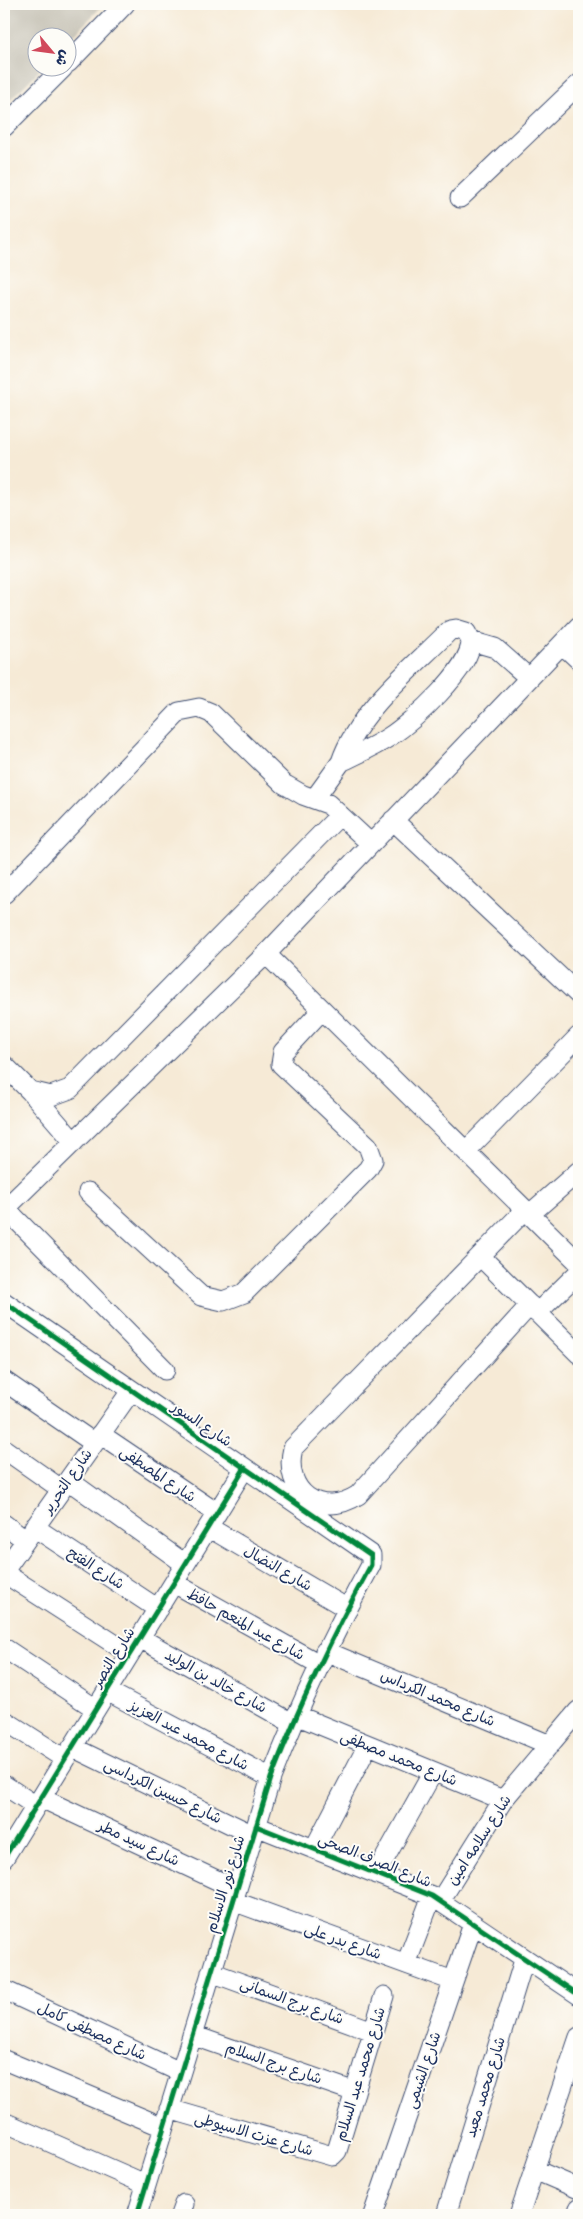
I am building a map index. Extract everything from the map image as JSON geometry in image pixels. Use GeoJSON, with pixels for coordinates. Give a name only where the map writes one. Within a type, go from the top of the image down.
{"type":"FeatureCollection","features":[{"type":"Feature","properties":{"kind":"street"},"geometry":{"type":"LineString","coordinates":[[78,53],[125,4]]}},
{"type":"Feature","properties":{"kind":"street"},"geometry":{"type":"LineString","coordinates":[[4,127],[53,78]]}},
{"type":"Feature","properties":{"kind":"street"},"geometry":{"type":"LineString","coordinates":[[460,198],[579,84]]}},
{"type":"Feature","properties":{"kind":"street"},"geometry":{"type":"LineString","coordinates":[[165,1370],[5,1210],[266,954],[579,626]]}},
{"type":"Feature","properties":{"kind":"street"},"geometry":{"type":"LineString","coordinates":[[315,798],[341,762],[350,740],[366,716],[450,630],[461,629],[466,632],[471,641],[468,656],[456,675],[388,738],[341,762]]}},
{"type":"Feature","properties":{"kind":"street"},"geometry":{"type":"LineString","coordinates":[[471,641],[495,648],[529,678]]}},
{"type":"Feature","properties":{"kind":"street"},"geometry":{"type":"LineString","coordinates":[[562,644],[579,660]]}},
{"type":"Feature","properties":{"kind":"street"},"geometry":{"type":"LineString","coordinates":[[4,894],[179,712],[199,708],[211,713],[284,784],[303,795],[328,804],[371,844]]}},
{"type":"Feature","properties":{"kind":"street"},"geometry":{"type":"LineString","coordinates":[[30,1091],[52,1096],[70,1089],[340,815]]}},
{"type":"Feature","properties":{"kind":"street"},"geometry":{"type":"LineString","coordinates":[[394,820],[579,995]]}},
{"type":"Feature","properties":{"kind":"street"},"geometry":{"type":"LineString","coordinates":[[266,954],[579,1263]]}},
{"type":"Feature","properties":{"kind":"street"},"geometry":{"type":"LineString","coordinates":[[88,1192],[201,1296],[223,1301],[244,1293],[368,1169],[373,1160],[368,1146],[281,1064],[283,1052],[322,1010]]}},
{"type":"Feature","properties":{"kind":"street"},"geometry":{"type":"LineString","coordinates":[[466,1151],[579,1036]]}},
{"type":"Feature","properties":{"kind":"street"},"geometry":{"type":"LineString","coordinates":[[4,1065],[30,1091],[74,1142]]}},
{"type":"Feature","properties":{"kind":"street"},"geometry":{"type":"LineString","coordinates":[[579,1170],[527,1212],[480,1256],[293,1448],[290,1467],[292,1476],[301,1492],[324,1504],[342,1503],[358,1495],[533,1309],[579,1272]]}},
{"type":"Feature","properties":{"kind":"street"},"geometry":{"type":"LineString","coordinates":[[480,1256],[579,1354]]}},
{"type":"Feature","properties":{"kind":"street","name":"شارع السور"},"geometry":{"type":"LineString","coordinates":[[4,1302],[244,1469],[368,1551],[372,1559],[368,1572]]}},
{"type":"Feature","properties":{"kind":"street","name":"شارع المصطفى"},"geometry":{"type":"LineString","coordinates":[[4,1381],[97,1439],[213,1520]]}},
{"type":"Feature","properties":{"kind":"street","name":"شارع التحرير"},"geometry":{"type":"LineString","coordinates":[[4,1572],[131,1391]]}},
{"type":"Feature","properties":{"kind":"street"},"geometry":{"type":"LineString","coordinates":[[4,1449],[64,1484],[185,1564]]}},
{"type":"Feature","properties":{"kind":"street","name":"شارع النصر"},"geometry":{"type":"LineString","coordinates":[[5,1854],[244,1469]]}},
{"type":"Feature","properties":{"kind":"street","name":"شارع النضال"},"geometry":{"type":"LineString","coordinates":[[213,1520],[348,1609]]}},
{"type":"Feature","properties":{"kind":"street","name":"شارع الفتح"},"geometry":{"type":"LineString","coordinates":[[4,1524],[30,1533],[158,1609]]}},
{"type":"Feature","properties":{"kind":"street"},"geometry":{"type":"LineString","coordinates":[[4,1572],[130,1654]]}},
{"type":"Feature","properties":{"kind":"street","name":"شارع نور الاسلام"},"geometry":{"type":"LineString","coordinates":[[137,2215],[271,1778],[294,1719],[322,1658],[368,1572]]}},
{"type":"Feature","properties":{"kind":"street","name":"شارع عبد المنعم حافظ"},"geometry":{"type":"LineString","coordinates":[[174,1583],[322,1658]]}},
{"type":"Feature","properties":{"kind":"street","name":"شارع خالد بن الوليد"},"geometry":{"type":"LineString","coordinates":[[140,1638],[294,1719]]}},
{"type":"Feature","properties":{"kind":"street"},"geometry":{"type":"LineString","coordinates":[[4,1648],[96,1709]]}},
{"type":"Feature","properties":{"kind":"street","name":"شارع محمد الكرداس"},"geometry":{"type":"LineString","coordinates":[[322,1658],[550,1745]]}},
{"type":"Feature","properties":{"kind":"street","name":"شارع محمد عبد العزيز"},"geometry":{"type":"LineString","coordinates":[[107,1691],[271,1778]]}},
{"type":"Feature","properties":{"kind":"street","name":"شارع سلامه امين"},"geometry":{"type":"LineString","coordinates":[[406,1964],[436,1899],[503,1800],[578,1711]]}},
{"type":"Feature","properties":{"kind":"street","name":"شارع محمد مصطفى"},"geometry":{"type":"LineString","coordinates":[[294,1719],[368,1745],[503,1800]]}},
{"type":"Feature","properties":{"kind":"street","name":"شارع حسين الكرداسى"},"geometry":{"type":"LineString","coordinates":[[4,1720],[69,1753],[255,1830]]}},
{"type":"Feature","properties":{"kind":"street"},"geometry":{"type":"LineString","coordinates":[[314,1849],[368,1745]]}},
{"type":"Feature","properties":{"kind":"street"},"geometry":{"type":"LineString","coordinates":[[376,1874],[433,1772]]}},
{"type":"Feature","properties":{"kind":"street","name":"شارع سيد مطر"},"geometry":{"type":"LineString","coordinates":[[4,1785],[234,1895]]}},
{"type":"Feature","properties":{"kind":"street","name":"شارع الصرف الصحى"},"geometry":{"type":"LineString","coordinates":[[255,1830],[314,1849],[436,1899],[524,1960],[579,1995]]}},
{"type":"Feature","properties":{"kind":"street","name":"شارع بدر على"},"geometry":{"type":"LineString","coordinates":[[234,1895],[406,1964],[454,1981]]}},
{"type":"Feature","properties":{"kind":"street","name":"شارع الشيمى"},"geometry":{"type":"LineString","coordinates":[[373,2215],[473,1924]]}},
{"type":"Feature","properties":{"kind":"street","name":"شارع محمد معبد"},"geometry":{"type":"LineString","coordinates":[[446,2215],[524,1960]]}},
{"type":"Feature","properties":{"kind":"street","name":"شارع برج السمانى"},"geometry":{"type":"LineString","coordinates":[[211,1972],[374,2031]]}},
{"type":"Feature","properties":{"kind":"street","name":"شارع مصطفى كامل"},"geometry":{"type":"LineString","coordinates":[[4,1990],[180,2072]]}},
{"type":"Feature","properties":{"kind":"street","name":"شارع محمد عبد السلام"},"geometry":{"type":"LineString","coordinates":[[337,2151],[384,1996]]}},
{"type":"Feature","properties":{"kind":"street","name":"شارع برج السلام"},"geometry":{"type":"LineString","coordinates":[[192,2035],[355,2092]]}},
{"type":"Feature","properties":{"kind":"street"},"geometry":{"type":"LineString","coordinates":[[519,2215],[579,2037]]}},
{"type":"Feature","properties":{"kind":"street"},"geometry":{"type":"LineString","coordinates":[[4,2060],[166,2118]]}},
{"type":"Feature","properties":{"kind":"street","name":"شارع عزت الاسيوطى"},"geometry":{"type":"LineString","coordinates":[[166,2118],[329,2156],[337,2151]]}},
{"type":"Feature","properties":{"kind":"street"},"geometry":{"type":"LineString","coordinates":[[4,2122],[145,2184]]}},
{"type":"Feature","properties":{"kind":"street"},"geometry":{"type":"LineString","coordinates":[[534,2170],[579,2189]]}},
{"type":"Feature","properties":{"kind":"street"},"geometry":{"type":"LineString","coordinates":[[577,2215],[579,2208]]}},
{"type":"Feature","properties":{"kind":"shaded area"},"geometry":{"type":"Polygon","coordinates":[[[4,4],[104,4],[78,31],[78,28],[28,28],[28,78],[32,78],[4,106],[4,4]]]}},
{"type":"Feature","properties":{"kind":"cycle path"},"geometry":{"type":"LineString","coordinates":[[4,1302],[371,1555],[371,1565],[343,1617],[318,1670],[271,1778],[137,2215]]}},
{"type":"Feature","properties":{"kind":"cycle path"},"geometry":{"type":"LineString","coordinates":[[4,1858],[244,1469]]}},
{"type":"Feature","properties":{"kind":"cycle path"},"geometry":{"type":"LineString","coordinates":[[256,1826],[432,1896],[579,1995]]}}]}
